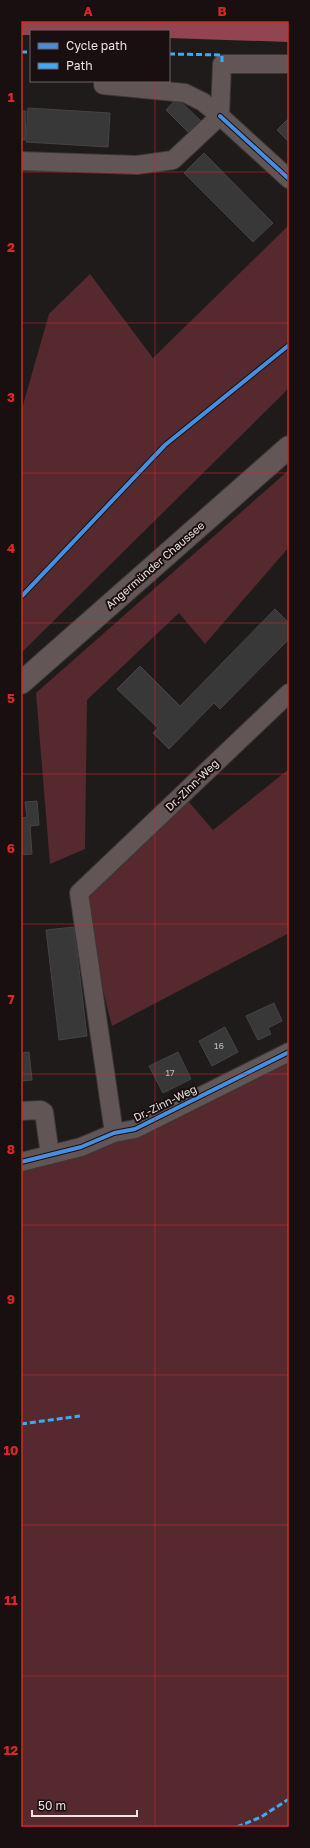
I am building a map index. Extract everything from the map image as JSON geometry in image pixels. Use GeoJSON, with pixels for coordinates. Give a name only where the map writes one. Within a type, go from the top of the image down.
{"type":"FeatureCollection","features":[{"type":"Feature","properties":{"kind":"main road","name":"Angermünder Chaussee"},"geometry":{"type":"LineString","coordinates":[[21,682],[289,446]]}},
{"type":"Feature","properties":{"kind":"street"},"geometry":{"type":"LineString","coordinates":[[21,161],[137,165],[173,160],[220,116],[222,64],[289,64]]}},
{"type":"Feature","properties":{"kind":"street"},"geometry":{"type":"LineString","coordinates":[[103,85],[185,93],[203,102],[289,179]]}},
{"type":"Feature","properties":{"kind":"street","name":"Dr.-Zinn-Weg"},"geometry":{"type":"LineString","coordinates":[[114,1133],[79,893],[289,693]]}},
{"type":"Feature","properties":{"kind":"street","name":"Dr.-Zinn-Weg"},"geometry":{"type":"LineString","coordinates":[[21,1162],[81,1147],[114,1133],[135,1129],[289,1052]]}},
{"type":"Feature","properties":{"kind":"street"},"geometry":{"type":"LineString","coordinates":[[21,1111],[41,1110],[44,1112],[50,1155]]}},
{"type":"Feature","properties":{"kind":"shaded area"},"geometry":{"type":"Polygon","coordinates":[[[21,21],[289,21],[289,42],[170,38],[170,30],[30,30],[30,35],[21,35],[21,21]]]}},
{"type":"Feature","properties":{"kind":"shaded area"},"geometry":{"type":"Polygon","coordinates":[[[289,225],[289,388],[21,653],[21,412],[49,314],[90,274],[153,358],[289,225]]]}},
{"type":"Feature","properties":{"kind":"shaded area"},"geometry":{"type":"Polygon","coordinates":[[[289,470],[289,547],[205,644],[179,613],[87,700],[85,849],[50,864],[36,693],[289,470]]]}},
{"type":"Feature","properties":{"kind":"shaded area"},"geometry":{"type":"Polygon","coordinates":[[[289,769],[289,933],[112,1026],[79,893],[182,794],[213,830],[289,769]]]}},
{"type":"Feature","properties":{"kind":"shaded area"},"geometry":{"type":"Polygon","coordinates":[[[289,1052],[289,1827],[21,1827],[21,1162],[81,1147],[289,1052]]]}},
{"type":"Feature","properties":{"kind":"building"},"geometry":{"type":"Polygon","coordinates":[[[177,98],[204,124],[192,136],[166,110],[177,98]]]}},
{"type":"Feature","properties":{"kind":"building"},"geometry":{"type":"Polygon","coordinates":[[[28,108],[110,113],[108,147],[26,142],[28,108]]]}},
{"type":"Feature","properties":{"kind":"building"},"geometry":{"type":"Polygon","coordinates":[[[21,111],[26,111],[25,140],[21,140],[21,111]]]}},
{"type":"Feature","properties":{"kind":"building"},"geometry":{"type":"Polygon","coordinates":[[[289,118],[289,142],[277,130],[289,118]]]}},
{"type":"Feature","properties":{"kind":"building"},"geometry":{"type":"Polygon","coordinates":[[[204,153],[273,223],[253,242],[184,173],[204,153]]]}},
{"type":"Feature","properties":{"kind":"building"},"geometry":{"type":"Polygon","coordinates":[[[275,609],[289,623],[289,639],[220,709],[214,703],[169,749],[153,733],[158,728],[117,689],[140,666],[180,706],[275,609]]]}},
{"type":"Feature","properties":{"kind":"building"},"geometry":{"type":"Polygon","coordinates":[[[37,801],[39,825],[30,826],[32,854],[21,855],[21,818],[27,817],[25,802],[37,801]]]}},
{"type":"Feature","properties":{"kind":"building"},"geometry":{"type":"Polygon","coordinates":[[[74,927],[87,1036],[59,1040],[46,930],[74,927]]]}},
{"type":"Feature","properties":{"kind":"building"},"geometry":{"type":"Polygon","coordinates":[[[274,1003],[282,1021],[268,1028],[271,1034],[258,1040],[246,1016],[274,1003]]]}},
{"type":"Feature","properties":{"kind":"building"},"geometry":{"type":"Polygon","coordinates":[[[225,1027],[238,1052],[212,1066],[199,1041],[225,1027]]]}},
{"type":"Feature","properties":{"kind":"building"},"geometry":{"type":"Polygon","coordinates":[[[29,1052],[32,1080],[21,1081],[21,1053],[29,1052]]]}},
{"type":"Feature","properties":{"kind":"building"},"geometry":{"type":"Polygon","coordinates":[[[178,1052],[191,1079],[163,1093],[149,1066],[178,1052]]]}},
{"type":"Feature","properties":{"kind":"marked path"},"geometry":{"type":"LineString","coordinates":[[21,52],[30,52]]}},
{"type":"Feature","properties":{"kind":"marked path"},"geometry":{"type":"LineString","coordinates":[[170,54],[222,55],[222,64]]}},
{"type":"Feature","properties":{"kind":"marked path"},"geometry":{"type":"LineString","coordinates":[[21,1424],[80,1416]]}},
{"type":"Feature","properties":{"kind":"marked path"},"geometry":{"type":"LineString","coordinates":[[237,1827],[261,1817],[289,1799]]}},
{"type":"Feature","properties":{"kind":"cycle path"},"geometry":{"type":"LineString","coordinates":[[220,116],[289,179]]}},
{"type":"Feature","properties":{"kind":"cycle path"},"geometry":{"type":"LineString","coordinates":[[21,597],[165,445],[289,345]]}},
{"type":"Feature","properties":{"kind":"cycle path"},"geometry":{"type":"LineString","coordinates":[[21,1162],[81,1147],[114,1133],[135,1129],[289,1052]]}}]}
